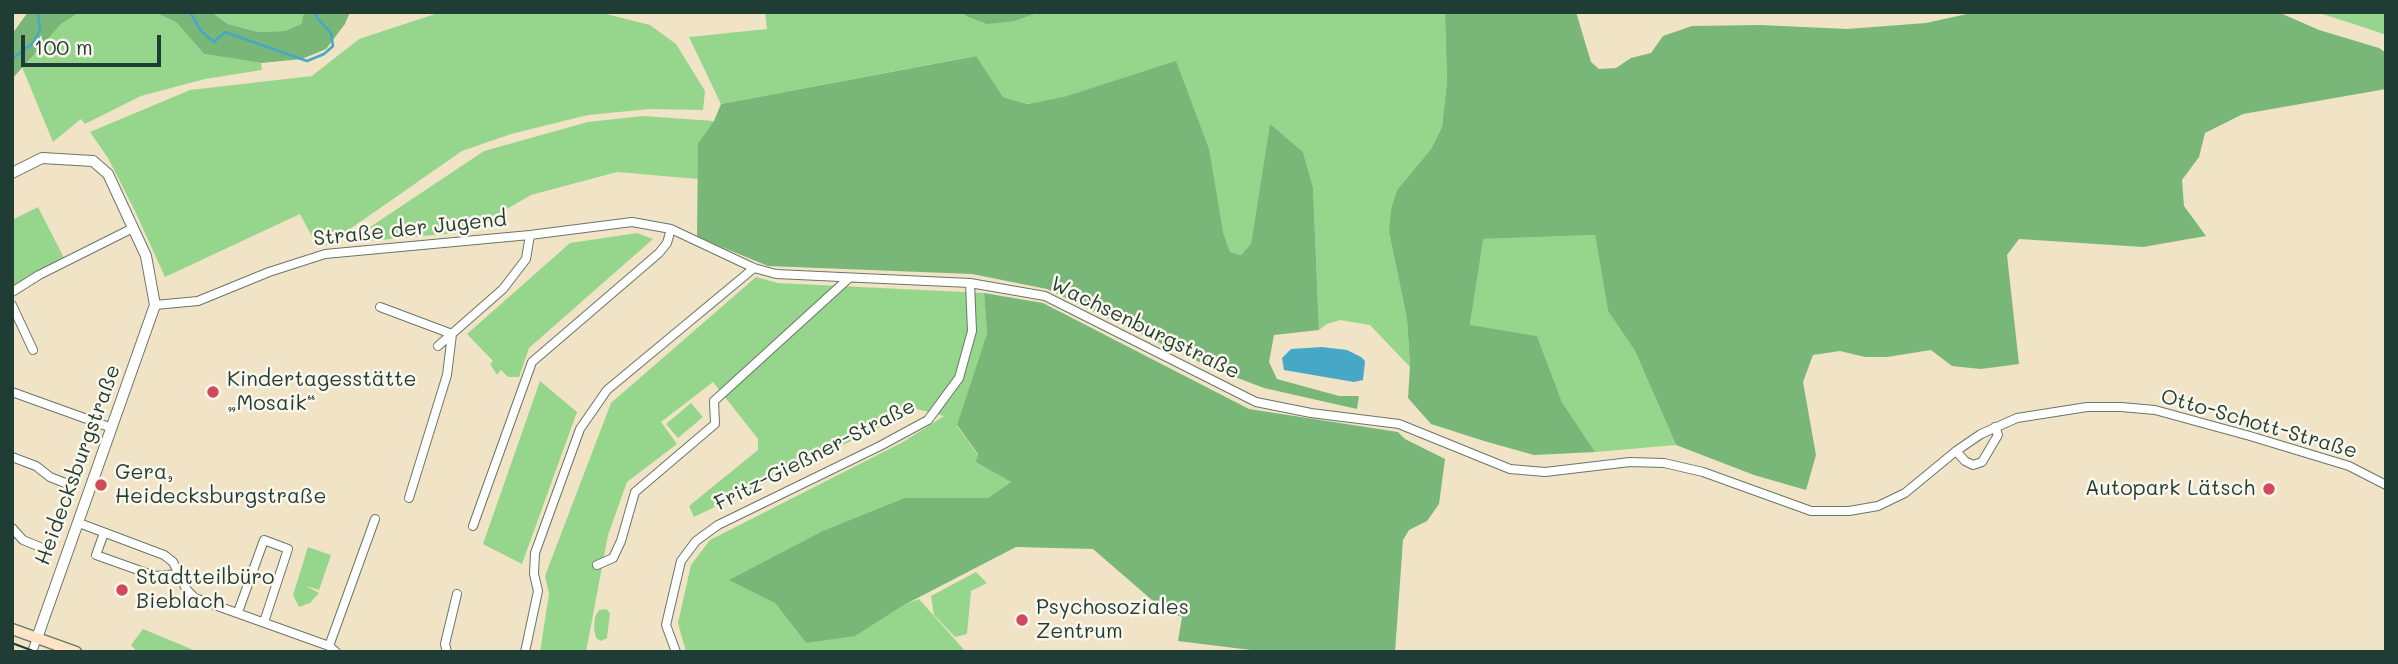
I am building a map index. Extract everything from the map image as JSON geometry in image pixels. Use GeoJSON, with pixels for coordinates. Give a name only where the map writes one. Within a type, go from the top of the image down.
{"type":"FeatureCollection","features":[{"type":"Feature","properties":{"kind":"main road"},"geometry":{"type":"LineString","coordinates":[[12,629],[76,652]]}},
{"type":"Feature","properties":{"kind":"street"},"geometry":{"type":"LineString","coordinates":[[12,173],[43,158],[93,161],[108,174],[146,256],[156,305]]}},
{"type":"Feature","properties":{"kind":"street","name":"Straße der Jugend"},"geometry":{"type":"LineString","coordinates":[[156,305],[198,301],[270,272],[325,254],[530,235],[632,222],[671,229],[710,247]]}},
{"type":"Feature","properties":{"kind":"street"},"geometry":{"type":"LineString","coordinates":[[12,292],[39,275],[133,228]]}},
{"type":"Feature","properties":{"kind":"street"},"geometry":{"type":"LineString","coordinates":[[473,526],[532,362],[659,253],[667,243],[671,229]]}},
{"type":"Feature","properties":{"kind":"street"},"geometry":{"type":"LineString","coordinates":[[438,346],[503,289],[526,259],[530,235]]}},
{"type":"Feature","properties":{"kind":"street","name":"Wachsenburgstraße"},"geometry":{"type":"LineString","coordinates":[[710,247],[754,268],[776,274],[970,283],[1045,296],[1256,402],[1311,413],[1399,424]]}},
{"type":"Feature","properties":{"kind":"street"},"geometry":{"type":"LineString","coordinates":[[525,652],[538,591],[534,574],[535,553],[580,429],[607,390],[754,268]]}},
{"type":"Feature","properties":{"kind":"street"},"geometry":{"type":"LineString","coordinates":[[597,565],[613,558],[621,541],[635,492],[715,424],[714,401],[848,279]]}},
{"type":"Feature","properties":{"kind":"street","name":"Fritz-Gießner-Straße"},"geometry":{"type":"LineString","coordinates":[[676,652],[666,625],[681,561],[696,541],[718,525],[928,420],[959,378],[972,331],[970,283]]}},
{"type":"Feature","properties":{"kind":"street"},"geometry":{"type":"LineString","coordinates":[[12,305],[33,350]]}},
{"type":"Feature","properties":{"kind":"street","name":"Heidecksburgstraße"},"geometry":{"type":"LineString","coordinates":[[37,638],[156,305]]}},
{"type":"Feature","properties":{"kind":"street"},"geometry":{"type":"LineString","coordinates":[[380,307],[452,334]]}},
{"type":"Feature","properties":{"kind":"street"},"geometry":{"type":"LineString","coordinates":[[409,498],[447,375],[452,334]]}},
{"type":"Feature","properties":{"kind":"street"},"geometry":{"type":"LineString","coordinates":[[12,392],[112,428]]}},
{"type":"Feature","properties":{"kind":"street","name":"Otto-Schott-Straße"},"geometry":{"type":"LineString","coordinates":[[1399,424],[1510,469],[1545,472],[1630,462],[1664,463],[1703,472],[1811,511],[1849,511],[1878,506],[1905,493],[1981,434],[2017,418],[2087,408],[2121,407],[2155,410],[2349,466],[2386,485]]}},
{"type":"Feature","properties":{"kind":"street"},"geometry":{"type":"LineString","coordinates":[[1956,451],[1973,465],[1982,462],[1998,435],[1995,428]]}},
{"type":"Feature","properties":{"kind":"street"},"geometry":{"type":"LineString","coordinates":[[12,457],[36,466],[50,477],[65,483]]}},
{"type":"Feature","properties":{"kind":"street"},"geometry":{"type":"LineString","coordinates":[[79,523],[164,555],[173,562],[186,589],[195,597],[333,649],[375,519]]}},
{"type":"Feature","properties":{"kind":"street"},"geometry":{"type":"LineString","coordinates":[[12,528],[23,540],[40,547]]}},
{"type":"Feature","properties":{"kind":"street"},"geometry":{"type":"LineString","coordinates":[[104,533],[96,555],[155,576],[179,574]]}},
{"type":"Feature","properties":{"kind":"street"},"geometry":{"type":"LineString","coordinates":[[238,612],[264,540],[288,549],[264,622]]}},
{"type":"Feature","properties":{"kind":"street"},"geometry":{"type":"LineString","coordinates":[[447,652],[445,644],[457,594]]}},
{"type":"Feature","properties":{"kind":"street"},"geometry":{"type":"LineString","coordinates":[[32,652],[37,638]]}},
{"type":"Feature","properties":{"kind":"green space"},"geometry":{"type":"Polygon","coordinates":[[[28,12],[80,12],[61,24],[12,79],[12,34],[28,12]]]}},
{"type":"Feature","properties":{"kind":"green space"},"geometry":{"type":"Polygon","coordinates":[[[80,12],[157,13],[177,23],[204,54],[261,63],[262,70],[205,79],[141,96],[85,124],[81,119],[53,142],[22,67],[61,24],[80,12]]]}},
{"type":"Feature","properties":{"kind":"green space"},"geometry":{"type":"Polygon","coordinates":[[[155,12],[211,12],[228,24],[258,32],[285,31],[301,24],[304,12],[350,12],[345,24],[326,49],[302,59],[261,63],[204,54],[177,23],[155,12]]]}},
{"type":"Feature","properties":{"kind":"green space"},"geometry":{"type":"Polygon","coordinates":[[[211,12],[304,12],[301,24],[285,31],[258,32],[228,24],[211,12]]]}},
{"type":"Feature","properties":{"kind":"green space"},"geometry":{"type":"Polygon","coordinates":[[[441,12],[598,12],[650,25],[676,44],[705,91],[703,110],[650,109],[588,115],[511,134],[462,151],[327,245],[317,246],[300,214],[165,277],[108,158],[90,132],[190,90],[312,76],[359,39],[441,12]]]}},
{"type":"Feature","properties":{"kind":"green space"},"geometry":{"type":"Polygon","coordinates":[[[765,12],[963,12],[966,16],[1015,21],[1040,12],[1447,12],[1447,81],[1442,127],[1431,149],[1397,190],[1389,232],[1407,319],[1410,367],[1370,325],[1340,320],[1319,330],[1313,187],[1303,152],[1270,125],[1251,245],[1241,255],[1230,252],[1223,232],[1067,96],[1029,104],[1003,97],[975,56],[721,104],[689,37],[767,29],[765,12]]]}},
{"type":"Feature","properties":{"kind":"green space"},"geometry":{"type":"Polygon","coordinates":[[[963,12],[1040,12],[1015,21],[987,24],[966,16],[963,12]]]}},
{"type":"Feature","properties":{"kind":"green space"},"geometry":{"type":"Polygon","coordinates":[[[1447,12],[1576,12],[1591,62],[1599,69],[1616,68],[1631,58],[1651,53],[1663,36],[1692,26],[1760,25],[1847,29],[1926,23],[1976,12],[2278,12],[2319,30],[2379,48],[2386,53],[2386,89],[2243,114],[2205,133],[2199,157],[2182,180],[2184,206],[2206,236],[2143,247],[2019,239],[2007,255],[2019,364],[1981,369],[1952,366],[1931,350],[1887,357],[1865,357],[1840,351],[1813,355],[1803,382],[1816,455],[1806,490],[1754,475],[1676,445],[1635,351],[1608,311],[1595,235],[1483,239],[1470,325],[1537,336],[1562,402],[1595,452],[1534,455],[1484,441],[1431,424],[1408,398],[1410,366],[1407,319],[1389,232],[1391,210],[1397,190],[1431,149],[1442,127],[1447,81],[1447,12]]]}},
{"type":"Feature","properties":{"kind":"green space"},"geometry":{"type":"Polygon","coordinates":[[[2316,12],[2386,12],[2386,35],[2363,27],[2316,12]]]}},
{"type":"Feature","properties":{"kind":"green space"},"geometry":{"type":"Polygon","coordinates":[[[976,56],[1003,97],[1028,104],[1067,96],[1176,61],[1209,149],[1223,232],[1230,252],[1241,255],[1251,244],[1270,124],[1303,152],[1313,187],[1319,330],[1274,335],[1269,362],[1277,379],[1339,396],[1359,396],[1357,409],[1264,388],[1214,369],[1047,289],[972,274],[768,266],[697,237],[698,143],[714,121],[721,104],[976,56]]]}},
{"type":"Feature","properties":{"kind":"green space"},"geometry":{"type":"Polygon","coordinates":[[[643,116],[714,121],[698,143],[698,179],[617,172],[531,195],[467,232],[346,243],[484,151],[588,122],[643,116]]]}},
{"type":"Feature","properties":{"kind":"green space"},"geometry":{"type":"Polygon","coordinates":[[[38,207],[64,258],[12,290],[12,220],[38,207]]]}},
{"type":"Feature","properties":{"kind":"green space"},"geometry":{"type":"Polygon","coordinates":[[[637,233],[653,239],[529,348],[519,377],[508,377],[501,370],[497,375],[490,364],[493,361],[467,334],[570,243],[637,233]]]}},
{"type":"Feature","properties":{"kind":"green space"},"geometry":{"type":"Polygon","coordinates":[[[1595,235],[1608,311],[1635,351],[1676,445],[1595,452],[1562,402],[1537,336],[1470,326],[1482,239],[1595,235]]]}},
{"type":"Feature","properties":{"kind":"green space"},"geometry":{"type":"Polygon","coordinates":[[[756,277],[778,283],[984,293],[987,333],[957,426],[978,455],[977,462],[1011,482],[988,498],[775,603],[806,643],[919,599],[966,652],[686,652],[678,623],[691,565],[710,540],[903,442],[944,416],[917,409],[694,517],[689,506],[758,450],[758,439],[713,382],[661,422],[677,444],[627,482],[608,535],[586,652],[540,652],[549,594],[545,576],[611,403],[756,277]]]}},
{"type":"Feature","properties":{"kind":"green space"},"geometry":{"type":"Polygon","coordinates":[[[984,293],[1043,303],[1249,409],[1398,432],[1405,439],[1445,459],[1439,504],[1427,521],[1409,530],[1403,540],[1395,652],[1267,652],[1178,641],[1182,617],[1160,607],[1093,549],[1016,547],[902,606],[855,636],[806,643],[775,603],[729,580],[823,531],[905,498],[988,498],[1011,482],[976,462],[978,454],[957,425],[987,333],[984,293]]]}},
{"type":"Feature","properties":{"kind":"green space"},"geometry":{"type":"Polygon","coordinates":[[[540,381],[577,412],[522,564],[483,544],[540,381]]]}},
{"type":"Feature","properties":{"kind":"green space"},"geometry":{"type":"Polygon","coordinates":[[[691,403],[703,417],[678,438],[666,424],[691,403]]]}},
{"type":"Feature","properties":{"kind":"green space"},"geometry":{"type":"Polygon","coordinates":[[[308,547],[331,555],[319,590],[306,586],[319,593],[310,603],[299,607],[293,595],[308,547]]]}},
{"type":"Feature","properties":{"kind":"green space"},"geometry":{"type":"Polygon","coordinates":[[[976,572],[987,583],[971,591],[967,634],[955,637],[934,615],[931,596],[976,572]]]}},
{"type":"Feature","properties":{"kind":"green space"},"geometry":{"type":"Polygon","coordinates":[[[606,609],[610,613],[607,638],[601,641],[596,638],[595,617],[599,610],[606,609]]]}},
{"type":"Feature","properties":{"kind":"green space"},"geometry":{"type":"Polygon","coordinates":[[[143,629],[196,652],[137,652],[131,645],[143,629]]]}},
{"type":"Feature","properties":{"kind":"water"},"geometry":{"type":"Polygon","coordinates":[[[1322,347],[1347,350],[1361,357],[1365,361],[1363,380],[1354,382],[1284,370],[1282,358],[1291,349],[1322,347]]]}},
{"type":"Feature","properties":{"kind":"waterway"},"geometry":{"type":"LineString","coordinates":[[12,59],[33,43],[40,30],[38,14],[41,12]]}},
{"type":"Feature","properties":{"kind":"waterway"},"geometry":{"type":"LineString","coordinates":[[190,12],[201,31],[214,42],[225,32],[307,61],[324,54],[333,46],[331,33],[317,18],[316,12]]}},
{"type":"Feature","properties":{"kind":"tram line"},"geometry":{"type":"LineString","coordinates":[[12,643],[36,652]]}},
{"type":"Feature","properties":{"kind":"place","name":"Kindertagesstätte „Mosaik“"},"geometry":{"type":"Point","coordinates":[213,392]}},
{"type":"Feature","properties":{"kind":"place","name":"Gera, Heidecksburgstraße"},"geometry":{"type":"Point","coordinates":[101,485]}},
{"type":"Feature","properties":{"kind":"place","name":"Autopark Lätsch"},"geometry":{"type":"Point","coordinates":[2269,489]}},
{"type":"Feature","properties":{"kind":"place","name":"Stadtteilbüro Bieblach"},"geometry":{"type":"Point","coordinates":[122,590]}},
{"type":"Feature","properties":{"kind":"place","name":"Psychosoziales Zentrum"},"geometry":{"type":"Point","coordinates":[1022,620]}}]}
